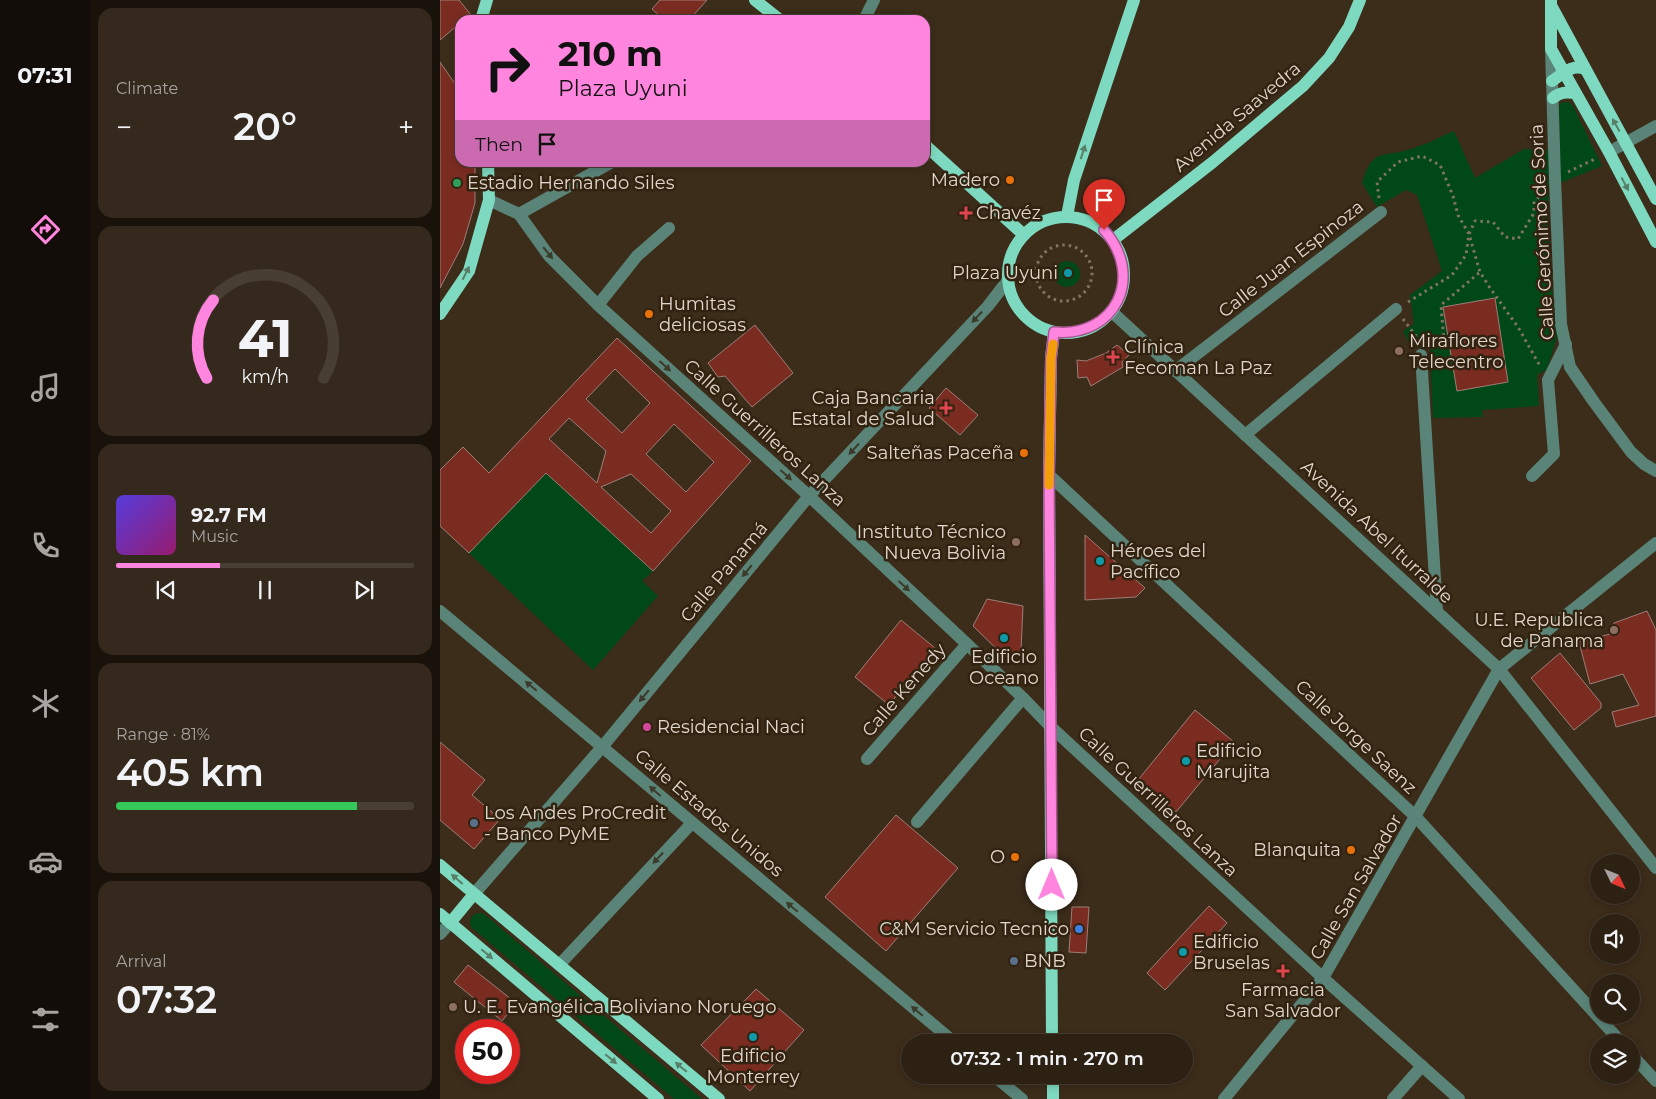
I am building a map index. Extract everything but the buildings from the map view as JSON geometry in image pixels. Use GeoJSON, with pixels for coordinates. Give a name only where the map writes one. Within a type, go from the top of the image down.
{"type":"FeatureCollection","features":[{"type":"Feature","properties":{"kind":"main road"},"geometry":{"type":"LineString","coordinates":[[482,15],[487,0]]}},
{"type":"Feature","properties":{"kind":"main road"},"geometry":{"type":"LineString","coordinates":[[755,0],[774,15]]}},
{"type":"Feature","properties":{"kind":"main road"},"geometry":{"type":"LineString","coordinates":[[1067,216],[1074,180],[1134,0]]}},
{"type":"Feature","properties":{"kind":"main road","name":"Avenida Saavedra"},"geometry":{"type":"LineString","coordinates":[[1113,240],[1213,162],[1303,86],[1329,58],[1349,27],[1360,0]]}},
{"type":"Feature","properties":{"kind":"main road"},"geometry":{"type":"LineString","coordinates":[[1551,2],[1551,50],[1609,152],[1656,242]]}},
{"type":"Feature","properties":{"kind":"main road"},"geometry":{"type":"LineString","coordinates":[[1551,2],[1585,69],[1656,199]]}},
{"type":"Feature","properties":{"kind":"main road"},"geometry":{"type":"LineString","coordinates":[[1552,81],[1572,67],[1578,66],[1585,69]]}},
{"type":"Feature","properties":{"kind":"main road"},"geometry":{"type":"LineString","coordinates":[[1553,98],[1565,92],[1575,93]]}},
{"type":"Feature","properties":{"kind":"main road"},"geometry":{"type":"LineString","coordinates":[[930,150],[1024,235]]}},
{"type":"Feature","properties":{"kind":"main road"},"geometry":{"type":"LineString","coordinates":[[440,314],[469,271],[489,200],[488,167]]}},
{"type":"Feature","properties":{"kind":"main road"},"geometry":{"type":"LineString","coordinates":[[1067,216],[1093,223],[1104,230],[1113,240],[1121,257],[1124,274],[1121,292],[1111,311],[1099,322],[1084,330],[1064,333],[1054,332],[1036,325],[1020,311],[1012,296],[1008,280],[1010,259],[1015,246],[1024,235],[1044,220],[1067,216]]}},
{"type":"Feature","properties":{"kind":"main road"},"geometry":{"type":"LineString","coordinates":[[1052,1034],[1049,475],[1051,358],[1054,332]]}},
{"type":"Feature","properties":{"kind":"main road"},"geometry":{"type":"LineString","coordinates":[[440,865],[719,1099]]}},
{"type":"Feature","properties":{"kind":"main road"},"geometry":{"type":"LineString","coordinates":[[474,894],[445,918],[658,1099]]}},
{"type":"Feature","properties":{"kind":"main road"},"geometry":{"type":"LineString","coordinates":[[1053,1084],[1053,1099]]}},
{"type":"Feature","properties":{"kind":"street"},"geometry":{"type":"LineString","coordinates":[[866,15],[874,0]]}},
{"type":"Feature","properties":{"kind":"street","name":"Calle Gerónimo de Soria"},"geometry":{"type":"LineString","coordinates":[[1551,50],[1561,324],[1570,366],[1631,452],[1644,464],[1656,471]]}},
{"type":"Feature","properties":{"kind":"street"},"geometry":{"type":"LineString","coordinates":[[1609,152],[1656,126]]}},
{"type":"Feature","properties":{"kind":"street"},"geometry":{"type":"LineString","coordinates":[[519,214],[603,167]]}},
{"type":"Feature","properties":{"kind":"street","name":"Calle Guerrilleros Lanza"},"geometry":{"type":"LineString","coordinates":[[489,200],[519,214],[549,256],[598,305],[810,496],[1023,698],[1050,728],[1459,1099]]}},
{"type":"Feature","properties":{"kind":"street","name":"Calle Juan Espinoza"},"geometry":{"type":"LineString","coordinates":[[1175,371],[1381,212]]}},
{"type":"Feature","properties":{"kind":"street"},"geometry":{"type":"LineString","coordinates":[[598,305],[637,256],[669,228]]}},
{"type":"Feature","properties":{"kind":"street","name":"Calle Panamá"},"geometry":{"type":"LineString","coordinates":[[474,894],[603,746],[810,496],[988,306],[1008,280]]}},
{"type":"Feature","properties":{"kind":"street"},"geometry":{"type":"LineString","coordinates":[[1245,435],[1396,309]]}},
{"type":"Feature","properties":{"kind":"street","name":"Avenida Abel Iturralde"},"geometry":{"type":"LineString","coordinates":[[1111,311],[1499,669],[1656,868]]}},
{"type":"Feature","properties":{"kind":"street"},"geometry":{"type":"LineString","coordinates":[[1532,476],[1554,454],[1548,380],[1566,344]]}},
{"type":"Feature","properties":{"kind":"street"},"geometry":{"type":"LineString","coordinates":[[1421,355],[1437,611]]}},
{"type":"Feature","properties":{"kind":"street","name":"Calle Jorge Saenz"},"geometry":{"type":"LineString","coordinates":[[1049,475],[1416,817],[1613,1034]]}},
{"type":"Feature","properties":{"kind":"street","name":"Calle San Salvador"},"geometry":{"type":"LineString","coordinates":[[1224,1099],[1324,978],[1499,669],[1656,543]]}},
{"type":"Feature","properties":{"kind":"street","name":"Calle Estados Unidos"},"geometry":{"type":"LineString","coordinates":[[440,611],[944,1034]]}},
{"type":"Feature","properties":{"kind":"street","name":"Calle Kenedy"},"geometry":{"type":"LineString","coordinates":[[867,759],[966,644]]}},
{"type":"Feature","properties":{"kind":"street"},"geometry":{"type":"LineString","coordinates":[[917,822],[1023,698]]}},
{"type":"Feature","properties":{"kind":"street"},"geometry":{"type":"LineString","coordinates":[[560,964],[692,823]]}},
{"type":"Feature","properties":{"kind":"street"},"geometry":{"type":"LineString","coordinates":[[440,934],[445,918]]}},
{"type":"Feature","properties":{"kind":"street"},"geometry":{"type":"LineString","coordinates":[[1640,1064],[1656,1082]]}},
{"type":"Feature","properties":{"kind":"street"},"geometry":{"type":"LineString","coordinates":[[1393,1099],[1422,1066]]}},
{"type":"Feature","properties":{"kind":"street"},"geometry":{"type":"LineString","coordinates":[[1004,1084],[1022,1099]]}},
{"type":"Feature","properties":{"kind":"path"},"geometry":{"type":"LineString","coordinates":[[1480,272],[1440,305],[1444,342],[1432,344],[1416,336],[1396,309],[1452,275],[1466,255],[1469,234],[1475,221],[1493,222],[1505,237],[1518,239],[1534,213],[1534,203],[1555,179],[1609,152]]}},
{"type":"Feature","properties":{"kind":"path"},"geometry":{"type":"LineString","coordinates":[[1381,212],[1377,182],[1398,162],[1422,156],[1440,166],[1453,196],[1458,215],[1469,234],[1480,272],[1518,326],[1548,380]]}},
{"type":"Feature","properties":{"kind":"path"},"geometry":{"type":"LineString","coordinates":[[1062,246],[1069,246],[1084,253],[1089,259],[1092,274],[1091,282],[1080,296],[1073,300],[1056,300],[1042,290],[1038,282],[1038,266],[1046,252],[1062,246]]}},
{"type":"Feature","properties":{"kind":"green space"},"geometry":{"type":"Polygon","coordinates":[[[1562,102],[1569,102],[1573,106],[1602,166],[1560,183],[1559,106],[1562,102]]]}},
{"type":"Feature","properties":{"kind":"green space"},"geometry":{"type":"Polygon","coordinates":[[[1454,131],[1475,178],[1524,149],[1549,150],[1548,228],[1553,300],[1558,334],[1547,369],[1537,375],[1539,406],[1482,410],[1483,417],[1433,418],[1430,349],[1411,347],[1403,331],[1414,324],[1410,295],[1442,271],[1417,195],[1406,190],[1377,207],[1362,183],[1370,164],[1380,156],[1416,147],[1454,131]]]}},
{"type":"Feature","properties":{"kind":"green space"},"geometry":{"type":"Polygon","coordinates":[[[1067,261],[1077,264],[1080,274],[1077,284],[1067,287],[1057,284],[1054,274],[1057,264],[1067,261]]]}},
{"type":"Feature","properties":{"kind":"green space"},"geometry":{"type":"Polygon","coordinates":[[[516,445],[653,571],[642,581],[658,596],[593,670],[469,553],[501,460],[516,445]]]}},
{"type":"Feature","properties":{"kind":"green space"},"geometry":{"type":"Polygon","coordinates":[[[477,913],[483,913],[702,1099],[674,1099],[471,927],[470,921],[472,916],[477,913]]]}},
{"type":"Feature","properties":{"kind":"slow traffic"},"geometry":{"type":"LineString","coordinates":[[1049,485],[1051,358],[1053,344]]}},
{"type":"Feature","properties":{"kind":"place","name":"Madero"},"geometry":{"type":"Point","coordinates":[1010,180]}},
{"type":"Feature","properties":{"kind":"place","name":"Estadio Hernando Siles"},"geometry":{"type":"Point","coordinates":[457,183]}},
{"type":"Feature","properties":{"kind":"place","name":"Chavéz"},"geometry":{"type":"Point","coordinates":[966,213]}},
{"type":"Feature","properties":{"kind":"place","name":"Plaza Uyuni"},"geometry":{"type":"Point","coordinates":[1068,273]}},
{"type":"Feature","properties":{"kind":"place","name":"Humitas deliciosas"},"geometry":{"type":"Point","coordinates":[649,314]}},
{"type":"Feature","properties":{"kind":"place","name":"Miraflores Telecentro"},"geometry":{"type":"Point","coordinates":[1399,351]}},
{"type":"Feature","properties":{"kind":"place","name":"Clínica Fecoman La Paz"},"geometry":{"type":"Point","coordinates":[1113,357]}},
{"type":"Feature","properties":{"kind":"place","name":"Caja Bancaria Estatal de Salud"},"geometry":{"type":"Point","coordinates":[946,408]}},
{"type":"Feature","properties":{"kind":"place","name":"Salteñas Paceña"},"geometry":{"type":"Point","coordinates":[1024,453]}},
{"type":"Feature","properties":{"kind":"place","name":"Instituto Técnico Nueva Bolivia"},"geometry":{"type":"Point","coordinates":[1016,542]}},
{"type":"Feature","properties":{"kind":"place","name":"Héroes del Pacífico"},"geometry":{"type":"Point","coordinates":[1100,561]}},
{"type":"Feature","properties":{"kind":"place","name":"U.E. Republica de Panama"},"geometry":{"type":"Point","coordinates":[1614,630]}},
{"type":"Feature","properties":{"kind":"place","name":"Edificio Oceano"},"geometry":{"type":"Point","coordinates":[1004,638]}},
{"type":"Feature","properties":{"kind":"place","name":"Residencial Naci"},"geometry":{"type":"Point","coordinates":[647,727]}},
{"type":"Feature","properties":{"kind":"place","name":"Edificio Marujita"},"geometry":{"type":"Point","coordinates":[1186,761]}},
{"type":"Feature","properties":{"kind":"place","name":"Los Andes ProCredit - Banco PyME"},"geometry":{"type":"Point","coordinates":[474,823]}},
{"type":"Feature","properties":{"kind":"place","name":"Blanquita"},"geometry":{"type":"Point","coordinates":[1351,850]}},
{"type":"Feature","properties":{"kind":"place","name":"O"},"geometry":{"type":"Point","coordinates":[1015,857]}},
{"type":"Feature","properties":{"kind":"place","name":"C&M Servicio Tecnico"},"geometry":{"type":"Point","coordinates":[1079,929]}},
{"type":"Feature","properties":{"kind":"place","name":"Edificio Bruselas"},"geometry":{"type":"Point","coordinates":[1183,952]}},
{"type":"Feature","properties":{"kind":"place","name":"BNB"},"geometry":{"type":"Point","coordinates":[1014,961]}},
{"type":"Feature","properties":{"kind":"place","name":"Farmacia San Salvador"},"geometry":{"type":"Point","coordinates":[1283,971]}},
{"type":"Feature","properties":{"kind":"place","name":"U. E. Evangélica Boliviano Noruego"},"geometry":{"type":"Point","coordinates":[453,1007]}},
{"type":"Feature","properties":{"kind":"place","name":"Edificio Monterrey"},"geometry":{"type":"Point","coordinates":[753,1037]}},
{"type":"Feature","properties":{"kind":"route"},"geometry":{"type":"LineString","coordinates":[[1052,885],[1049,494],[1051,358],[1054,332],[1064,333],[1084,330],[1099,322],[1111,311],[1117,302],[1124,274],[1121,257],[1113,240],[1104,230]]}}]}
